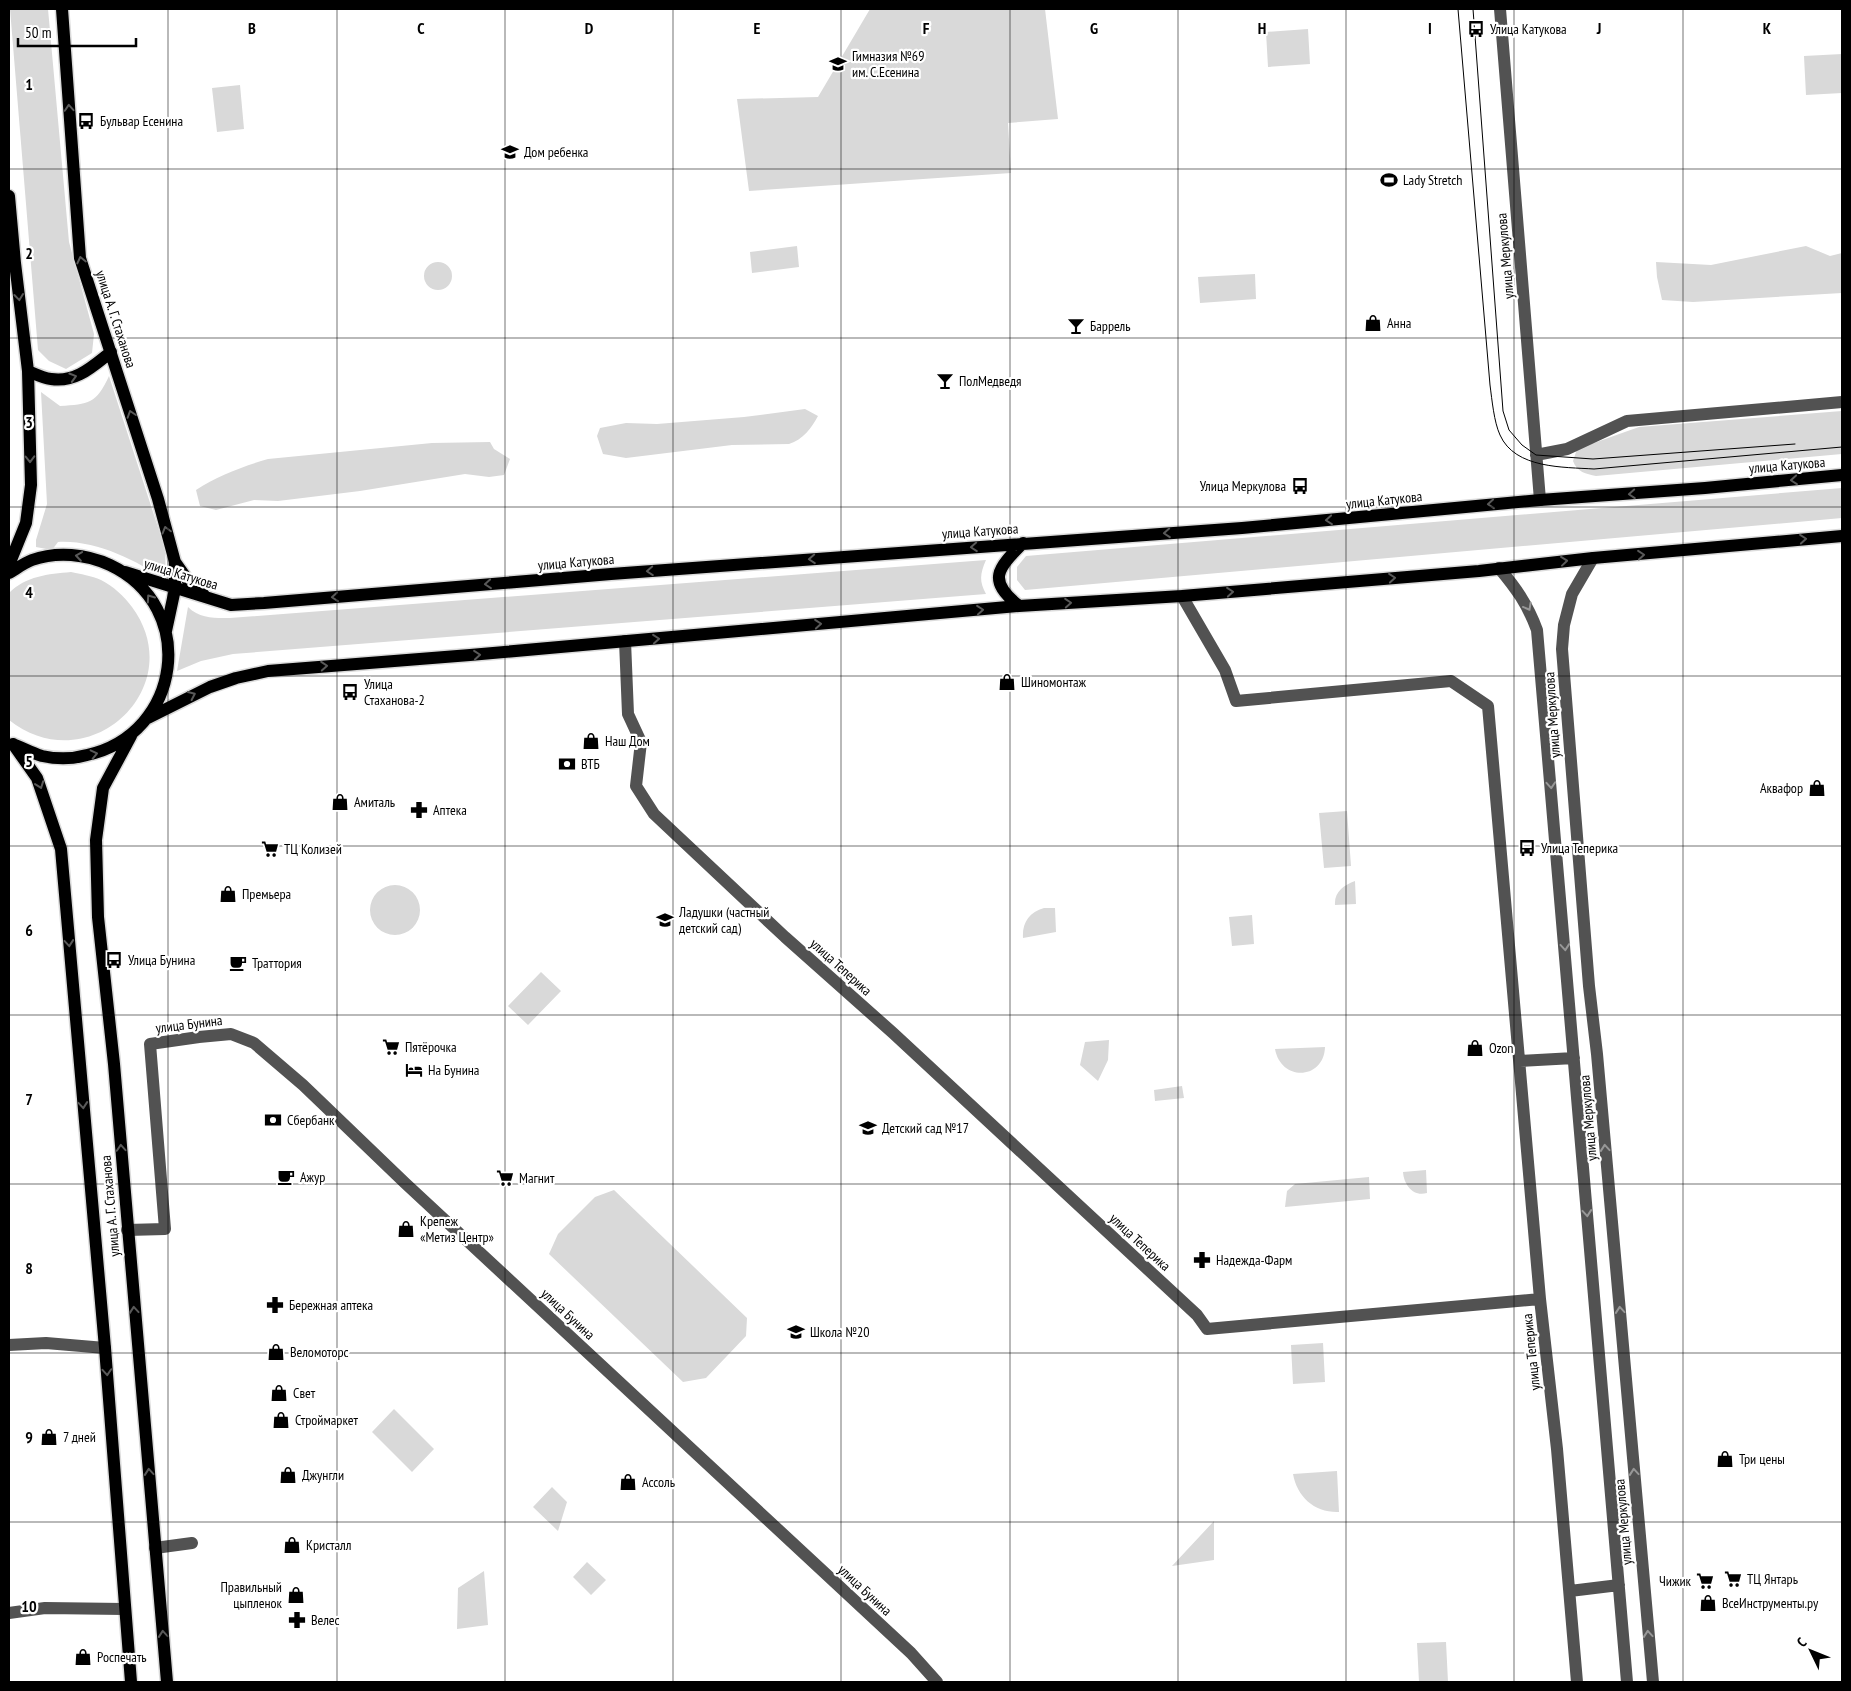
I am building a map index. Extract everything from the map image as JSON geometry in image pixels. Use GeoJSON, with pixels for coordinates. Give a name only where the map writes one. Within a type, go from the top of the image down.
{"type":"FeatureCollection","features":[{"type":"Feature","properties":{"kind":"main road","name":"улица А. Г. Стаханова"},"geometry":{"type":"LineString","coordinates":[[62,9],[80,258],[158,499],[175,562],[175,589],[166,631]]}},
{"type":"Feature","properties":{"kind":"main road"},"geometry":{"type":"LineString","coordinates":[[9,196],[28,371],[30,485],[26,523],[9,565]]}},
{"type":"Feature","properties":{"kind":"main road"},"geometry":{"type":"LineString","coordinates":[[28,371],[51,379],[69,379],[85,372],[111,352]]}},
{"type":"Feature","properties":{"kind":"main road","name":"улица Катукова"},"geometry":{"type":"LineString","coordinates":[[125,572],[231,605],[611,574],[1324,521],[1540,500],[1705,488],[1842,475]]}},
{"type":"Feature","properties":{"kind":"main road"},"geometry":{"type":"LineString","coordinates":[[148,718],[210,687],[236,678],[268,671],[1019,606],[1182,596],[1478,571],[1593,558],[1842,536]]}},
{"type":"Feature","properties":{"kind":"main road"},"geometry":{"type":"LineString","coordinates":[[1019,606],[1006,595],[999,585],[999,572],[1007,559],[1023,544]]}},
{"type":"Feature","properties":{"kind":"main road"},"geometry":{"type":"LineString","coordinates":[[9,573],[32,560],[64,554],[96,558],[125,572],[143,588],[157,608],[166,631],[169,659],[163,690],[148,718],[131,736],[104,752],[74,758],[42,756],[11,742]]}},
{"type":"Feature","properties":{"kind":"main road"},"geometry":{"type":"LineString","coordinates":[[175,562],[189,582],[209,599]]}},
{"type":"Feature","properties":{"kind":"main road","name":"улица А. Г. Стаханова"},"geometry":{"type":"LineString","coordinates":[[131,736],[103,788],[96,840],[98,918],[114,1064],[167,1682]]}},
{"type":"Feature","properties":{"kind":"main road","name":"улица А. Г. Стаханова"},"geometry":{"type":"LineString","coordinates":[[11,742],[37,778],[61,848],[105,1348],[131,1682]]}},
{"type":"Feature","properties":{"kind":"street","name":"улица Меркулова"},"geometry":{"type":"LineString","coordinates":[[1500,9],[1540,500]]}},
{"type":"Feature","properties":{"kind":"street"},"geometry":{"type":"LineString","coordinates":[[1536,455],[1567,449],[1627,421],[1842,402]]}},
{"type":"Feature","properties":{"kind":"street","name":"улица Меркулова"},"geometry":{"type":"LineString","coordinates":[[1593,558],[1572,594],[1564,625],[1562,649],[1588,976],[1597,1054],[1653,1682]]}},
{"type":"Feature","properties":{"kind":"street","name":"улица Меркулова"},"geometry":{"type":"LineString","coordinates":[[1499,568],[1530,610],[1537,630],[1627,1682]]}},
{"type":"Feature","properties":{"kind":"street"},"geometry":{"type":"LineString","coordinates":[[1182,596],[1225,670],[1236,701],[1450,681],[1488,706],[1540,1299]]}},
{"type":"Feature","properties":{"kind":"street","name":"улица Теперика"},"geometry":{"type":"LineString","coordinates":[[625,641],[628,714],[641,742],[636,786],[654,814],[785,937],[893,1033],[1026,1156],[1196,1315],[1207,1329],[1540,1299],[1557,1449],[1577,1682]]}},
{"type":"Feature","properties":{"kind":"street","name":"улица Бунина"},"geometry":{"type":"LineString","coordinates":[[127,1230],[165,1229],[150,1044],[199,1036],[231,1034],[254,1043],[303,1085],[405,1183],[911,1653],[937,1682]]}},
{"type":"Feature","properties":{"kind":"street"},"geometry":{"type":"LineString","coordinates":[[1520,1061],[1574,1058]]}},
{"type":"Feature","properties":{"kind":"street"},"geometry":{"type":"LineString","coordinates":[[9,1345],[46,1343],[105,1348]]}},
{"type":"Feature","properties":{"kind":"street"},"geometry":{"type":"LineString","coordinates":[[155,1548],[192,1543]]}},
{"type":"Feature","properties":{"kind":"street"},"geometry":{"type":"LineString","coordinates":[[1570,1590],[1619,1585]]}},
{"type":"Feature","properties":{"kind":"street"},"geometry":{"type":"LineString","coordinates":[[9,1613],[44,1608],[124,1609]]}},
{"type":"Feature","properties":{"kind":"shaded area"},"geometry":{"type":"Polygon","coordinates":[[[10,9],[48,9],[69,242],[94,334],[92,353],[66,369],[49,361],[38,350],[10,9]]]}},
{"type":"Feature","properties":{"kind":"shaded area","name":"Гимназия №69 им. С.Есенина"},"geometry":{"type":"Polygon","coordinates":[[[870,9],[1045,9],[1058,119],[1008,123],[1011,173],[749,191],[737,99],[818,97],[870,9]]]}},
{"type":"Feature","properties":{"kind":"shaded area"},"geometry":{"type":"Polygon","coordinates":[[[1308,29],[1310,64],[1268,67],[1266,32],[1308,29]]]}},
{"type":"Feature","properties":{"kind":"shaded area"},"geometry":{"type":"Polygon","coordinates":[[[1842,54],[1842,93],[1806,95],[1804,56],[1842,54]]]}},
{"type":"Feature","properties":{"kind":"shaded area"},"geometry":{"type":"Polygon","coordinates":[[[240,85],[244,129],[217,132],[212,88],[240,85]]]}},
{"type":"Feature","properties":{"kind":"shaded area"},"geometry":{"type":"Polygon","coordinates":[[[797,246],[799,267],[752,273],[750,252],[797,246]]]}},
{"type":"Feature","properties":{"kind":"shaded area"},"geometry":{"type":"Polygon","coordinates":[[[1806,246],[1830,256],[1842,253],[1842,293],[1693,302],[1662,300],[1656,262],[1711,265],[1806,246]]]}},
{"type":"Feature","properties":{"kind":"shaded area"},"geometry":{"type":"Polygon","coordinates":[[[438,262],[448,266],[452,276],[448,286],[438,290],[428,286],[424,276],[428,266],[438,262]]]}},
{"type":"Feature","properties":{"kind":"shaded area"},"geometry":{"type":"Polygon","coordinates":[[[1255,274],[1256,299],[1200,303],[1198,277],[1255,274]]]}},
{"type":"Feature","properties":{"kind":"shaded area"},"geometry":{"type":"Polygon","coordinates":[[[109,376],[165,549],[166,580],[141,565],[115,553],[87,544],[58,542],[52,550],[36,547],[36,540],[47,504],[41,392],[60,406],[85,403],[100,392],[109,376]]]}},
{"type":"Feature","properties":{"kind":"shaded area"},"geometry":{"type":"Polygon","coordinates":[[[805,409],[818,416],[803,436],[789,444],[732,445],[626,458],[603,454],[597,436],[600,428],[626,423],[657,424],[744,417],[805,409]]]}},
{"type":"Feature","properties":{"kind":"shaded area"},"geometry":{"type":"Polygon","coordinates":[[[1842,411],[1842,454],[1596,476],[1579,470],[1573,461],[1577,449],[1639,427],[1842,411]]]}},
{"type":"Feature","properties":{"kind":"shaded area"},"geometry":{"type":"Polygon","coordinates":[[[490,442],[494,449],[510,459],[504,475],[489,477],[465,474],[360,491],[278,501],[254,500],[216,510],[200,506],[196,490],[231,472],[268,459],[432,443],[490,442]]]}},
{"type":"Feature","properties":{"kind":"shaded area"},"geometry":{"type":"Polygon","coordinates":[[[1842,488],[1842,518],[1025,590],[1017,580],[1017,567],[1026,556],[1842,488]]]}},
{"type":"Feature","properties":{"kind":"shaded area"},"geometry":{"type":"Polygon","coordinates":[[[986,560],[981,577],[986,594],[233,654],[201,661],[177,671],[188,607],[203,616],[230,618],[986,560]]]}},
{"type":"Feature","properties":{"kind":"shaded area"},"geometry":{"type":"Polygon","coordinates":[[[71,572],[101,580],[114,588],[129,603],[147,637],[149,667],[140,695],[123,717],[99,733],[70,740],[40,737],[9,720],[9,593],[30,579],[71,572]]]}},
{"type":"Feature","properties":{"kind":"shaded area"},"geometry":{"type":"Polygon","coordinates":[[[1347,811],[1351,866],[1324,868],[1319,813],[1347,811]]]}},
{"type":"Feature","properties":{"kind":"shaded area"},"geometry":{"type":"Polygon","coordinates":[[[1355,881],[1356,904],[1335,905],[1336,896],[1340,890],[1355,881]]]}},
{"type":"Feature","properties":{"kind":"shaded area"},"geometry":{"type":"Polygon","coordinates":[[[390,885],[400,885],[413,892],[420,905],[420,915],[413,928],[400,935],[390,935],[381,931],[374,924],[370,915],[370,905],[374,896],[381,889],[390,885]]]}},
{"type":"Feature","properties":{"kind":"shaded area"},"geometry":{"type":"Polygon","coordinates":[[[1044,908],[1055,908],[1056,932],[1023,938],[1025,923],[1030,915],[1044,908]]]}},
{"type":"Feature","properties":{"kind":"shaded area"},"geometry":{"type":"Polygon","coordinates":[[[1252,915],[1254,944],[1232,946],[1229,917],[1252,915]]]}},
{"type":"Feature","properties":{"kind":"shaded area"},"geometry":{"type":"Polygon","coordinates":[[[541,972],[561,991],[528,1025],[508,1006],[541,972]]]}},
{"type":"Feature","properties":{"kind":"shaded area"},"geometry":{"type":"Polygon","coordinates":[[[1109,1040],[1108,1060],[1098,1081],[1080,1065],[1085,1042],[1109,1040]]]}},
{"type":"Feature","properties":{"kind":"shaded area"},"geometry":{"type":"Polygon","coordinates":[[[1325,1047],[1323,1058],[1318,1066],[1302,1073],[1293,1072],[1285,1067],[1279,1060],[1275,1049],[1325,1047]]]}},
{"type":"Feature","properties":{"kind":"shaded area"},"geometry":{"type":"Polygon","coordinates":[[[1182,1086],[1184,1098],[1155,1101],[1154,1090],[1182,1086]]]}},
{"type":"Feature","properties":{"kind":"shaded area"},"geometry":{"type":"Polygon","coordinates":[[[1426,1170],[1427,1193],[1414,1192],[1407,1185],[1403,1172],[1426,1170]]]}},
{"type":"Feature","properties":{"kind":"shaded area"},"geometry":{"type":"Polygon","coordinates":[[[1369,1177],[1370,1199],[1285,1207],[1287,1191],[1295,1184],[1369,1177]]]}},
{"type":"Feature","properties":{"kind":"shaded area"},"geometry":{"type":"Polygon","coordinates":[[[614,1190],[747,1318],[746,1336],[706,1378],[683,1382],[549,1254],[558,1234],[595,1197],[614,1190]]]}},
{"type":"Feature","properties":{"kind":"shaded area"},"geometry":{"type":"Polygon","coordinates":[[[1323,1343],[1325,1382],[1293,1384],[1291,1345],[1323,1343]]]}},
{"type":"Feature","properties":{"kind":"shaded area"},"geometry":{"type":"Polygon","coordinates":[[[394,1409],[434,1449],[412,1472],[372,1432],[394,1409]]]}},
{"type":"Feature","properties":{"kind":"shaded area"},"geometry":{"type":"Polygon","coordinates":[[[1337,1471],[1339,1512],[1322,1510],[1308,1502],[1298,1490],[1293,1474],[1337,1471]]]}},
{"type":"Feature","properties":{"kind":"shaded area"},"geometry":{"type":"Polygon","coordinates":[[[552,1487],[567,1502],[558,1531],[533,1507],[552,1487]]]}},
{"type":"Feature","properties":{"kind":"shaded area"},"geometry":{"type":"Polygon","coordinates":[[[1214,1521],[1214,1560],[1172,1566],[1214,1521]]]}},
{"type":"Feature","properties":{"kind":"shaded area"},"geometry":{"type":"Polygon","coordinates":[[[587,1562],[606,1580],[591,1595],[573,1577],[587,1562]]]}},
{"type":"Feature","properties":{"kind":"shaded area"},"geometry":{"type":"Polygon","coordinates":[[[484,1571],[488,1625],[457,1629],[458,1588],[484,1571]]]}},
{"type":"Feature","properties":{"kind":"shaded area"},"geometry":{"type":"Polygon","coordinates":[[[1446,1642],[1448,1682],[1419,1682],[1417,1643],[1446,1642]]]}},
{"type":"Feature","properties":{"kind":"tram line"},"geometry":{"type":"LineString","coordinates":[[1458,9],[1490,385],[1496,424],[1507,446],[1528,460],[1541,464],[1594,469],[1842,447]]}},
{"type":"Feature","properties":{"kind":"tram line"},"geometry":{"type":"LineString","coordinates":[[1473,9],[1503,411],[1509,430],[1522,445],[1536,455],[1593,459],[1795,444]]}},
{"type":"Feature","properties":{"kind":"place","name":"Улица Катукова"},"geometry":{"type":"Point","coordinates":[1476,29]}},
{"type":"Feature","properties":{"kind":"place","name":"Гимназия №69 им. С.Есенина"},"geometry":{"type":"Point","coordinates":[838,64]}},
{"type":"Feature","properties":{"kind":"place","name":"Бульвар Есенина"},"geometry":{"type":"Point","coordinates":[86,121]}},
{"type":"Feature","properties":{"kind":"place","name":"Дом ребенка"},"geometry":{"type":"Point","coordinates":[510,152]}},
{"type":"Feature","properties":{"kind":"place","name":"Lady Stretch"},"geometry":{"type":"Point","coordinates":[1389,180]}},
{"type":"Feature","properties":{"kind":"place","name":"Анна"},"geometry":{"type":"Point","coordinates":[1373,323]}},
{"type":"Feature","properties":{"kind":"place","name":"Баррель"},"geometry":{"type":"Point","coordinates":[1076,326]}},
{"type":"Feature","properties":{"kind":"place","name":"ПолМедведя"},"geometry":{"type":"Point","coordinates":[945,381]}},
{"type":"Feature","properties":{"kind":"place","name":"Улица Меркулова"},"geometry":{"type":"Point","coordinates":[1300,486]}},
{"type":"Feature","properties":{"kind":"place","name":"Шиномонтаж"},"geometry":{"type":"Point","coordinates":[1007,682]}},
{"type":"Feature","properties":{"kind":"place","name":"Улица Стаханова-2"},"geometry":{"type":"Point","coordinates":[350,692]}},
{"type":"Feature","properties":{"kind":"place","name":"Наш Дом"},"geometry":{"type":"Point","coordinates":[591,741]}},
{"type":"Feature","properties":{"kind":"place","name":"ВТБ"},"geometry":{"type":"Point","coordinates":[567,764]}},
{"type":"Feature","properties":{"kind":"place","name":"Аквафор"},"geometry":{"type":"Point","coordinates":[1817,788]}},
{"type":"Feature","properties":{"kind":"place","name":"Амиталь"},"geometry":{"type":"Point","coordinates":[340,802]}},
{"type":"Feature","properties":{"kind":"place","name":"Аптека"},"geometry":{"type":"Point","coordinates":[419,810]}},
{"type":"Feature","properties":{"kind":"place","name":"Улица Теперика"},"geometry":{"type":"Point","coordinates":[1527,848]}},
{"type":"Feature","properties":{"kind":"place","name":"ТЦ Колизей"},"geometry":{"type":"Point","coordinates":[270,849]}},
{"type":"Feature","properties":{"kind":"place","name":"Премьера"},"geometry":{"type":"Point","coordinates":[228,894]}},
{"type":"Feature","properties":{"kind":"place","name":"Ладушки (частный детский сад)"},"geometry":{"type":"Point","coordinates":[665,920]}},
{"type":"Feature","properties":{"kind":"place","name":"Улица Бунина"},"geometry":{"type":"Point","coordinates":[114,960]}},
{"type":"Feature","properties":{"kind":"place","name":"Траттория"},"geometry":{"type":"Point","coordinates":[238,963]}},
{"type":"Feature","properties":{"kind":"place","name":"Пятёрочка"},"geometry":{"type":"Point","coordinates":[391,1047]}},
{"type":"Feature","properties":{"kind":"place","name":"Ozon"},"geometry":{"type":"Point","coordinates":[1475,1048]}},
{"type":"Feature","properties":{"kind":"place","name":"На Бунина"},"geometry":{"type":"Point","coordinates":[414,1070]}},
{"type":"Feature","properties":{"kind":"place","name":"Сбербанк"},"geometry":{"type":"Point","coordinates":[273,1120]}},
{"type":"Feature","properties":{"kind":"place","name":"Детский сад №17"},"geometry":{"type":"Point","coordinates":[868,1128]}},
{"type":"Feature","properties":{"kind":"place","name":"Ажур"},"geometry":{"type":"Point","coordinates":[286,1177]}},
{"type":"Feature","properties":{"kind":"place","name":"Магнит"},"geometry":{"type":"Point","coordinates":[505,1178]}},
{"type":"Feature","properties":{"kind":"place","name":"Крепеж «Метиз Центр»"},"geometry":{"type":"Point","coordinates":[406,1229]}},
{"type":"Feature","properties":{"kind":"place","name":"Надежда-Фарм"},"geometry":{"type":"Point","coordinates":[1202,1260]}},
{"type":"Feature","properties":{"kind":"place","name":"Бережная аптека"},"geometry":{"type":"Point","coordinates":[275,1305]}},
{"type":"Feature","properties":{"kind":"place","name":"Школа №20"},"geometry":{"type":"Point","coordinates":[796,1332]}},
{"type":"Feature","properties":{"kind":"place","name":"Веломоторс"},"geometry":{"type":"Point","coordinates":[276,1352]}},
{"type":"Feature","properties":{"kind":"place","name":"Свет"},"geometry":{"type":"Point","coordinates":[279,1393]}},
{"type":"Feature","properties":{"kind":"place","name":"Строймаркет"},"geometry":{"type":"Point","coordinates":[281,1420]}},
{"type":"Feature","properties":{"kind":"place","name":"7 дней"},"geometry":{"type":"Point","coordinates":[49,1437]}},
{"type":"Feature","properties":{"kind":"place","name":"Три цены"},"geometry":{"type":"Point","coordinates":[1725,1459]}},
{"type":"Feature","properties":{"kind":"place","name":"Джунгли"},"geometry":{"type":"Point","coordinates":[288,1475]}},
{"type":"Feature","properties":{"kind":"place","name":"Ассоль"},"geometry":{"type":"Point","coordinates":[628,1482]}},
{"type":"Feature","properties":{"kind":"place","name":"Кристалл"},"geometry":{"type":"Point","coordinates":[292,1545]}},
{"type":"Feature","properties":{"kind":"place","name":"ТЦ Янтарь"},"geometry":{"type":"Point","coordinates":[1733,1579]}},
{"type":"Feature","properties":{"kind":"place","name":"Чижик"},"geometry":{"type":"Point","coordinates":[1705,1581]}},
{"type":"Feature","properties":{"kind":"place","name":"Правильный цыпленок"},"geometry":{"type":"Point","coordinates":[296,1595]}},
{"type":"Feature","properties":{"kind":"place","name":"ВсеИнструменты.ру"},"geometry":{"type":"Point","coordinates":[1708,1603]}},
{"type":"Feature","properties":{"kind":"place","name":"Велес"},"geometry":{"type":"Point","coordinates":[297,1620]}},
{"type":"Feature","properties":{"kind":"place","name":"Роспечать"},"geometry":{"type":"Point","coordinates":[83,1657]}}]}
